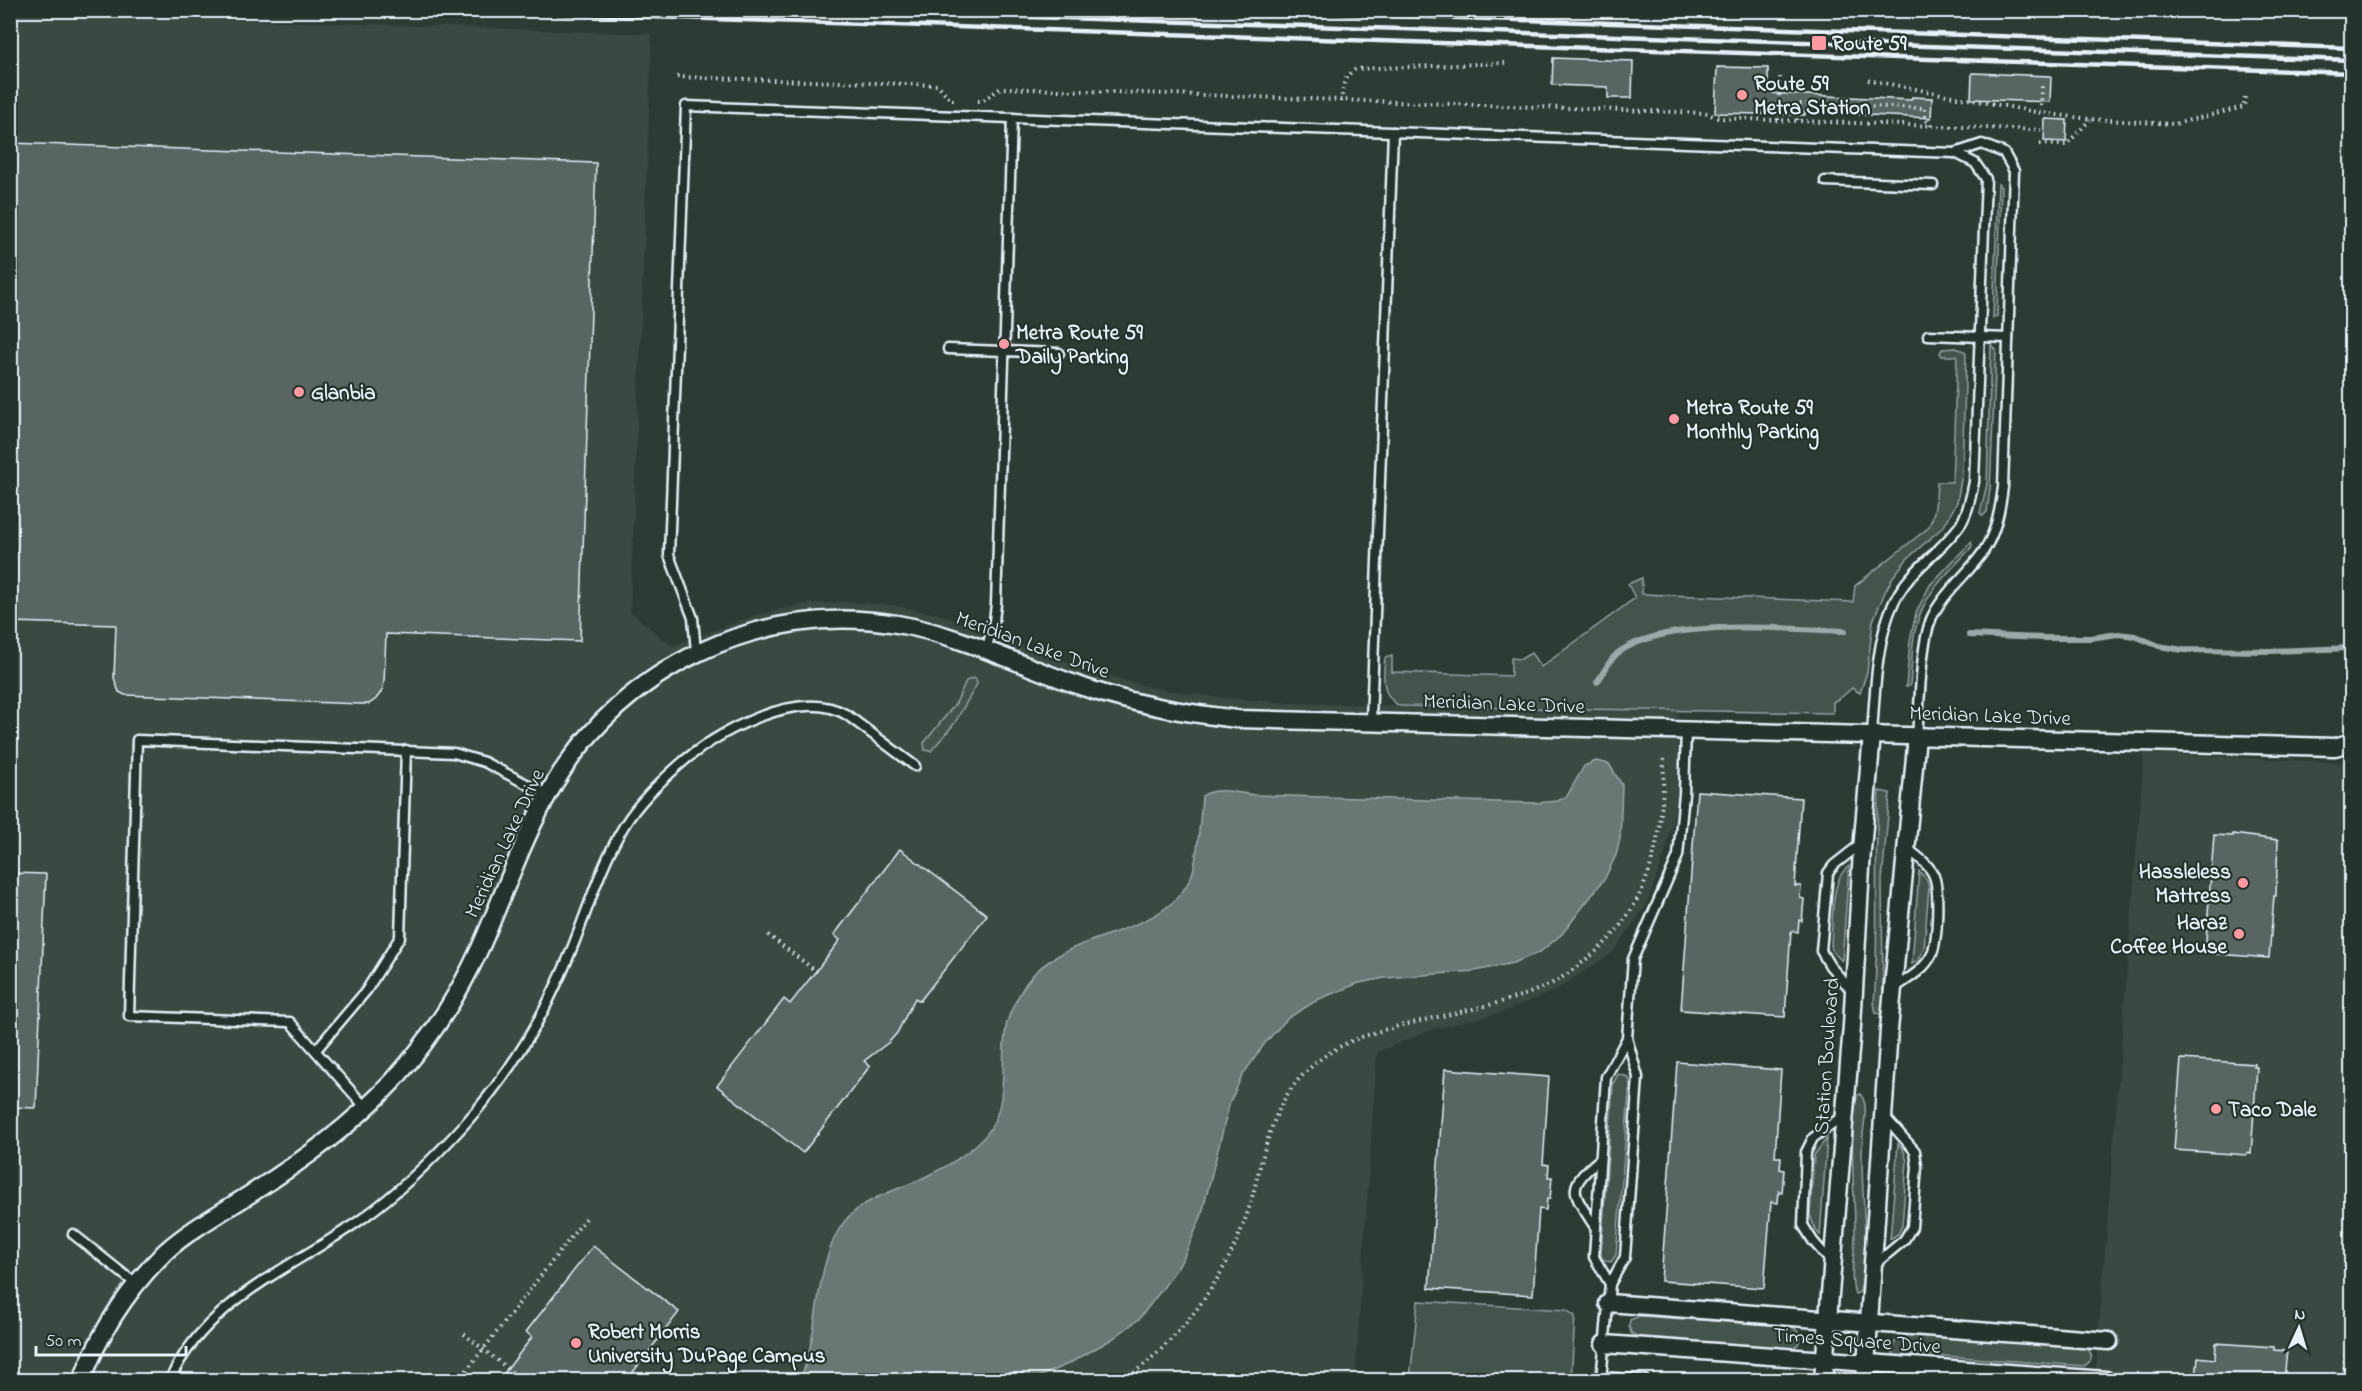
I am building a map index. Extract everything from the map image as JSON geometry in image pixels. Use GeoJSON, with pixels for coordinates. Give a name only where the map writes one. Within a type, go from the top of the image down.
{"type":"FeatureCollection","features":[{"type":"Feature","properties":{"kind":"street","name":"Meridian Lake Drive"},"geometry":{"type":"LineString","coordinates":[[82,1380],[109,1321],[136,1284],[168,1249],[309,1155],[352,1122],[415,1055],[453,1000],[480,948],[532,826],[548,795],[576,752],[616,706],[648,681],[696,652],[766,628],[793,623],[854,620],[896,624],[937,633],[1086,688],[1138,704],[1237,719],[2335,747],[2352,752]]}},
{"type":"Feature","properties":{"kind":"street","name":"Station Boulevard"},"geometry":{"type":"LineString","coordinates":[[1823,1380],[1845,1115],[1872,734]]}},
{"type":"Feature","properties":{"kind":"street"},"geometry":{"type":"LineString","coordinates":[[1865,1380],[1893,989],[1917,735]]}},
{"type":"Feature","properties":{"kind":"street","name":"Meridian Lake Drive"},"geometry":{"type":"LineString","coordinates":[[2335,747],[2352,742]]}},
{"type":"Feature","properties":{"kind":"street","name":"Times Square Drive"},"geometry":{"type":"LineString","coordinates":[[1608,1303],[2109,1341]]}},
{"type":"Feature","properties":{"kind":"street","name":"Times Square Drive"},"geometry":{"type":"LineString","coordinates":[[1604,1344],[2106,1380]]}},
{"type":"Feature","properties":{"kind":"lane"},"geometry":{"type":"LineString","coordinates":[[696,652],[693,618],[669,555],[686,106],[1955,153],[1982,144],[2004,153],[2014,171],[2004,487],[1998,519],[1984,551],[1942,600],[1932,618],[1926,639],[1917,735]]}},
{"type":"Feature","properties":{"kind":"lane"},"geometry":{"type":"LineString","coordinates":[[986,651],[994,623],[996,604],[1012,118]]}},
{"type":"Feature","properties":{"kind":"lane"},"geometry":{"type":"LineString","coordinates":[[1371,721],[1393,132]]}},
{"type":"Feature","properties":{"kind":"lane"},"geometry":{"type":"LineString","coordinates":[[1872,734],[1881,646],[1894,602],[1909,578],[1961,524],[1971,498],[1976,456],[1986,179],[1975,163],[1955,153]]}},
{"type":"Feature","properties":{"kind":"lane"},"geometry":{"type":"LineString","coordinates":[[1825,181],[1933,185]]}},
{"type":"Feature","properties":{"kind":"lane"},"geometry":{"type":"LineString","coordinates":[[1928,335],[2008,338]]}},
{"type":"Feature","properties":{"kind":"lane"},"geometry":{"type":"LineString","coordinates":[[948,349],[1059,353]]}},
{"type":"Feature","properties":{"kind":"lane"},"geometry":{"type":"LineString","coordinates":[[170,1380],[187,1349],[223,1309],[362,1219],[426,1163],[464,1125],[497,1083],[557,984],[624,826],[641,802],[681,763],[725,733],[759,717],[784,710],[823,705],[835,708],[847,715],[915,766]]}},
{"type":"Feature","properties":{"kind":"lane"},"geometry":{"type":"LineString","coordinates":[[1645,1380],[1601,1379],[1610,1284],[1625,1257],[1627,1235],[1638,1077],[1627,1038],[1633,959],[1678,856],[1684,794],[1686,730]]}},
{"type":"Feature","properties":{"kind":"lane"},"geometry":{"type":"LineString","coordinates":[[366,1108],[290,1022],[129,1016],[137,740],[436,751],[468,756],[548,795]]}},
{"type":"Feature","properties":{"kind":"lane"},"geometry":{"type":"LineString","coordinates":[[315,1050],[366,991],[400,937],[406,750]]}},
{"type":"Feature","properties":{"kind":"lane"},"geometry":{"type":"LineString","coordinates":[[1854,992],[1830,966],[1821,951],[1828,873],[1834,865],[1863,843]]}},
{"type":"Feature","properties":{"kind":"lane"},"geometry":{"type":"LineString","coordinates":[[1893,989],[1921,970],[1932,955],[1935,940],[1938,889],[1933,873],[1907,848]]}},
{"type":"Feature","properties":{"kind":"lane"},"geometry":{"type":"LineString","coordinates":[[1610,1284],[1594,1257],[1595,1228],[1606,1077],[1627,1038]]}},
{"type":"Feature","properties":{"kind":"lane"},"geometry":{"type":"LineString","coordinates":[[1833,1263],[1813,1241],[1803,1224],[1806,1152],[1813,1138],[1845,1115]]}},
{"type":"Feature","properties":{"kind":"lane"},"geometry":{"type":"LineString","coordinates":[[1874,1265],[1904,1240],[1912,1227],[1917,1167],[1915,1151],[1884,1116]]}},
{"type":"Feature","properties":{"kind":"lane"},"geometry":{"type":"LineString","coordinates":[[1595,1228],[1577,1199],[1576,1189],[1581,1175],[1600,1159]]}},
{"type":"Feature","properties":{"kind":"lane"},"geometry":{"type":"LineString","coordinates":[[73,1234],[136,1284]]}},
{"type":"Feature","properties":{"kind":"path"},"geometry":{"type":"LineString","coordinates":[[1341,102],[1344,79],[1347,74],[1356,69],[1505,63]]}},
{"type":"Feature","properties":{"kind":"path"},"geometry":{"type":"LineString","coordinates":[[678,77],[938,86],[951,100],[961,100]]}},
{"type":"Feature","properties":{"kind":"path"},"geometry":{"type":"LineString","coordinates":[[1778,120],[1780,77]]}},
{"type":"Feature","properties":{"kind":"path"},"geometry":{"type":"LineString","coordinates":[[1868,80],[2041,113],[2090,119],[2174,124],[2244,107],[2245,95]]}},
{"type":"Feature","properties":{"kind":"path"},"geometry":{"type":"LineString","coordinates":[[2041,106],[2042,85]]}},
{"type":"Feature","properties":{"kind":"path"},"geometry":{"type":"LineString","coordinates":[[972,100],[982,101],[1001,88],[1341,102],[1706,113],[1718,118],[1930,128],[2040,130]]}},
{"type":"Feature","properties":{"kind":"path"},"geometry":{"type":"LineString","coordinates":[[1797,120],[1798,104],[1925,108],[1924,119],[1930,128]]}},
{"type":"Feature","properties":{"kind":"path"},"geometry":{"type":"LineString","coordinates":[[2040,144],[2066,145],[2090,119]]}},
{"type":"Feature","properties":{"kind":"path"},"geometry":{"type":"LineString","coordinates":[[1124,1380],[1171,1340],[1191,1318],[1222,1269],[1244,1221],[1281,1104],[1312,1065],[1337,1047],[1362,1035],[1511,999],[1543,987],[1570,972],[1600,948],[1626,917],[1644,887],[1654,859],[1663,806],[1664,755]]}},
{"type":"Feature","properties":{"kind":"path"},"geometry":{"type":"LineString","coordinates":[[768,935],[820,974]]}},
{"type":"Feature","properties":{"kind":"path"},"geometry":{"type":"LineString","coordinates":[[459,1380],[586,1218]]}},
{"type":"Feature","properties":{"kind":"path"},"geometry":{"type":"LineString","coordinates":[[2343,1380],[2352,1279]]}},
{"type":"Feature","properties":{"kind":"path"},"geometry":{"type":"LineString","coordinates":[[464,1334],[512,1372]]}},
{"type":"Feature","properties":{"kind":"shaded area"},"geometry":{"type":"Polygon","coordinates":[[[11,12],[652,34],[630,612],[672,646],[759,614],[806,604],[850,602],[890,605],[938,614],[1096,672],[1151,688],[1224,698],[1291,703],[1679,712],[1677,805],[1664,856],[1646,906],[1612,953],[1556,990],[1503,1012],[1434,1029],[1377,1052],[1355,1380],[11,1380],[11,12]]]}},
{"type":"Feature","properties":{"kind":"shaded area"},"geometry":{"type":"Polygon","coordinates":[[[1998,184],[2001,187],[1997,316],[1993,318],[1998,184]]]}},
{"type":"Feature","properties":{"kind":"shaded area"},"geometry":{"type":"Polygon","coordinates":[[[1991,345],[1996,350],[1990,489],[1987,512],[1983,516],[1980,513],[1987,484],[1991,345]]]}},
{"type":"Feature","properties":{"kind":"shaded area"},"geometry":{"type":"Polygon","coordinates":[[[1956,348],[1966,354],[1962,474],[1957,502],[1944,526],[1907,559],[1893,577],[1873,621],[1867,672],[1860,693],[1852,688],[1833,702],[1833,713],[1400,706],[1389,697],[1385,685],[1385,658],[1392,656],[1392,672],[1511,676],[1511,658],[1521,659],[1531,653],[1541,667],[1635,598],[1628,584],[1642,578],[1642,594],[1853,602],[1855,586],[1928,528],[1934,512],[1937,482],[1952,482],[1957,356],[1942,356],[1940,353],[1942,349],[1956,348]]]}},
{"type":"Feature","properties":{"kind":"shaded area"},"geometry":{"type":"Polygon","coordinates":[[[1971,542],[1972,546],[1940,581],[1923,607],[1914,634],[1910,686],[1906,687],[1910,641],[1916,613],[1930,585],[1971,542]]]}},
{"type":"Feature","properties":{"kind":"shaded area"},"geometry":{"type":"Polygon","coordinates":[[[976,679],[977,684],[954,724],[931,751],[925,750],[924,743],[956,703],[966,681],[976,679]]]}},
{"type":"Feature","properties":{"kind":"shaded area"},"geometry":{"type":"Polygon","coordinates":[[[2144,753],[2351,763],[2351,1380],[2095,1380],[2144,753]]]}},
{"type":"Feature","properties":{"kind":"shaded area"},"geometry":{"type":"Polygon","coordinates":[[[1596,761],[1609,764],[1622,785],[1620,839],[1616,855],[1605,878],[1562,934],[1540,952],[1513,963],[1475,971],[1385,978],[1359,983],[1319,999],[1288,1018],[1265,1043],[1242,1076],[1230,1102],[1201,1217],[1183,1259],[1139,1319],[1112,1339],[1070,1363],[1032,1380],[800,1380],[811,1343],[824,1267],[838,1231],[856,1210],[948,1165],[973,1148],[989,1132],[1000,1104],[1007,1021],[1027,982],[1045,964],[1066,951],[1137,924],[1159,913],[1177,898],[1193,870],[1202,796],[1221,791],[1254,795],[1536,803],[1558,801],[1567,796],[1584,766],[1596,761]]]}},
{"type":"Feature","properties":{"kind":"shaded area"},"geometry":{"type":"Polygon","coordinates":[[[1879,791],[1890,793],[1882,880],[1883,1005],[1881,1014],[1876,1013],[1874,1003],[1879,791]]]}},
{"type":"Feature","properties":{"kind":"shaded area"},"geometry":{"type":"Polygon","coordinates":[[[1849,866],[1842,961],[1832,951],[1833,913],[1838,881],[1849,866]]]}},
{"type":"Feature","properties":{"kind":"shaded area"},"geometry":{"type":"Polygon","coordinates":[[[1919,871],[1927,880],[1929,887],[1924,948],[1919,960],[1912,964],[1919,871]]]}},
{"type":"Feature","properties":{"kind":"shaded area"},"geometry":{"type":"Polygon","coordinates":[[[1618,1074],[1628,1077],[1630,1081],[1616,1255],[1611,1262],[1602,1259],[1601,1253],[1613,1084],[1618,1074]]]}},
{"type":"Feature","properties":{"kind":"shaded area"},"geometry":{"type":"Polygon","coordinates":[[[1860,1094],[1865,1107],[1862,1173],[1865,1253],[1860,1292],[1855,1294],[1852,1279],[1855,1234],[1852,1147],[1854,1113],[1857,1096],[1860,1094]]]}},
{"type":"Feature","properties":{"kind":"shaded area"},"geometry":{"type":"Polygon","coordinates":[[[1827,1138],[1820,1235],[1810,1215],[1814,1155],[1827,1138]]]}},
{"type":"Feature","properties":{"kind":"shaded area"},"geometry":{"type":"Polygon","coordinates":[[[1898,1144],[1903,1149],[1907,1161],[1902,1226],[1898,1234],[1890,1239],[1898,1144]]]}},
{"type":"Feature","properties":{"kind":"shaded area"},"geometry":{"type":"Polygon","coordinates":[[[1418,1301],[1566,1310],[1575,1316],[1571,1380],[1410,1380],[1418,1301]]]}},
{"type":"Feature","properties":{"kind":"shaded area"},"geometry":{"type":"Polygon","coordinates":[[[1639,1316],[1791,1326],[1798,1332],[1800,1339],[1797,1345],[1790,1349],[1638,1337],[1631,1333],[1629,1326],[1630,1320],[1639,1316]]]}},
{"type":"Feature","properties":{"kind":"shaded area"},"geometry":{"type":"Polygon","coordinates":[[[1900,1336],[2086,1348],[2091,1357],[2084,1366],[1918,1354],[1899,1357],[1893,1354],[1892,1346],[1900,1336]]]}},
{"type":"Feature","properties":{"kind":"building"},"geometry":{"type":"Polygon","coordinates":[[[1553,58],[1633,61],[1632,98],[1608,98],[1608,87],[1552,85],[1553,58]]]}},
{"type":"Feature","properties":{"kind":"building"},"geometry":{"type":"Polygon","coordinates":[[[1717,67],[1768,68],[1768,93],[1911,100],[1912,97],[1932,98],[1931,118],[1805,112],[1805,115],[1715,113],[1717,67]]]}},
{"type":"Feature","properties":{"kind":"building"},"geometry":{"type":"Polygon","coordinates":[[[1972,73],[2051,76],[2050,102],[1971,99],[1972,73]]]}},
{"type":"Feature","properties":{"kind":"building"},"geometry":{"type":"Polygon","coordinates":[[[2045,119],[2067,120],[2066,142],[2044,141],[2045,119]]]}},
{"type":"Feature","properties":{"kind":"building","name":"Glanbia"},"geometry":{"type":"Polygon","coordinates":[[[10,143],[596,163],[580,641],[386,634],[382,691],[369,704],[361,704],[125,695],[119,692],[114,678],[116,625],[10,622],[10,143]]]}},
{"type":"Feature","properties":{"kind":"building"},"geometry":{"type":"Polygon","coordinates":[[[1697,791],[1801,798],[1795,886],[1801,886],[1800,898],[1804,899],[1802,921],[1799,920],[1798,932],[1791,931],[1785,1017],[1681,1010],[1697,791]]]}},
{"type":"Feature","properties":{"kind":"building"},"geometry":{"type":"Polygon","coordinates":[[[2233,834],[2278,840],[2276,896],[2274,896],[2269,958],[2205,953],[2214,835],[2233,836],[2233,834]]]}},
{"type":"Feature","properties":{"kind":"building"},"geometry":{"type":"Polygon","coordinates":[[[900,849],[987,915],[920,1001],[915,998],[897,1033],[864,1061],[870,1066],[803,1153],[717,1086],[784,999],[790,1004],[840,940],[834,935],[900,849]]]}},
{"type":"Feature","properties":{"kind":"building"},"geometry":{"type":"Polygon","coordinates":[[[10,873],[46,874],[36,1108],[10,1107],[10,873]]]}},
{"type":"Feature","properties":{"kind":"building","name":"Taco Dale"},"geometry":{"type":"Polygon","coordinates":[[[2181,1059],[2255,1064],[2254,1067],[2257,1067],[2251,1154],[2174,1150],[2181,1059]]]}},
{"type":"Feature","properties":{"kind":"building"},"geometry":{"type":"Polygon","coordinates":[[[1677,1062],[1781,1070],[1775,1157],[1781,1157],[1780,1169],[1784,1170],[1782,1192],[1779,1191],[1778,1203],[1771,1202],[1764,1288],[1661,1281],[1677,1062]]]}},
{"type":"Feature","properties":{"kind":"building"},"geometry":{"type":"Polygon","coordinates":[[[1445,1069],[1549,1077],[1543,1164],[1549,1165],[1548,1177],[1552,1177],[1550,1199],[1547,1199],[1546,1210],[1539,1209],[1533,1295],[1429,1288],[1445,1069]]]}},
{"type":"Feature","properties":{"kind":"building"},"geometry":{"type":"Polygon","coordinates":[[[593,1246],[679,1312],[627,1380],[499,1380],[532,1337],[526,1332],[593,1246]]]}},
{"type":"Feature","properties":{"kind":"building"},"geometry":{"type":"Polygon","coordinates":[[[2216,1343],[2274,1347],[2274,1350],[2287,1351],[2284,1380],[2196,1380],[2198,1357],[2215,1359],[2216,1343]]]}},
{"type":"Feature","properties":{"kind":"waterway"},"geometry":{"type":"LineString","coordinates":[[1597,682],[1619,652],[1640,641],[1667,634],[1696,629],[1728,628],[1845,631]]}},
{"type":"Feature","properties":{"kind":"waterway"},"geometry":{"type":"LineString","coordinates":[[1969,635],[2090,638],[2118,634],[2135,636],[2159,646],[2183,650],[2270,651],[2352,648]]}},
{"type":"Feature","properties":{"kind":"railway"},"geometry":{"type":"LineString","coordinates":[[439,10],[2352,73]]}},
{"type":"Feature","properties":{"kind":"railway"},"geometry":{"type":"LineString","coordinates":[[818,10],[2352,60]]}},
{"type":"Feature","properties":{"kind":"railway"},"geometry":{"type":"LineString","coordinates":[[1224,10],[2352,48]]}},
{"type":"Feature","properties":{"kind":"place","name":"Route 59"},"geometry":{"type":"Point","coordinates":[1819,43]}},
{"type":"Feature","properties":{"kind":"place","name":"Route 59 Metra Station"},"geometry":{"type":"Point","coordinates":[1742,95]}},
{"type":"Feature","properties":{"kind":"place","name":"Metra Route 59 Daily Parking"},"geometry":{"type":"Point","coordinates":[1004,344]}},
{"type":"Feature","properties":{"kind":"place","name":"Glanbia"},"geometry":{"type":"Point","coordinates":[299,392]}},
{"type":"Feature","properties":{"kind":"place","name":"Metra Route 59 Monthly Parking"},"geometry":{"type":"Point","coordinates":[1674,419]}},
{"type":"Feature","properties":{"kind":"place","name":"Hassleless Mattress"},"geometry":{"type":"Point","coordinates":[2243,883]}},
{"type":"Feature","properties":{"kind":"place","name":"Haraz Coffee House"},"geometry":{"type":"Point","coordinates":[2239,934]}},
{"type":"Feature","properties":{"kind":"place","name":"Taco Dale"},"geometry":{"type":"Point","coordinates":[2216,1109]}},
{"type":"Feature","properties":{"kind":"place","name":"Robert Morris University DuPage Campus"},"geometry":{"type":"Point","coordinates":[576,1343]}}]}
